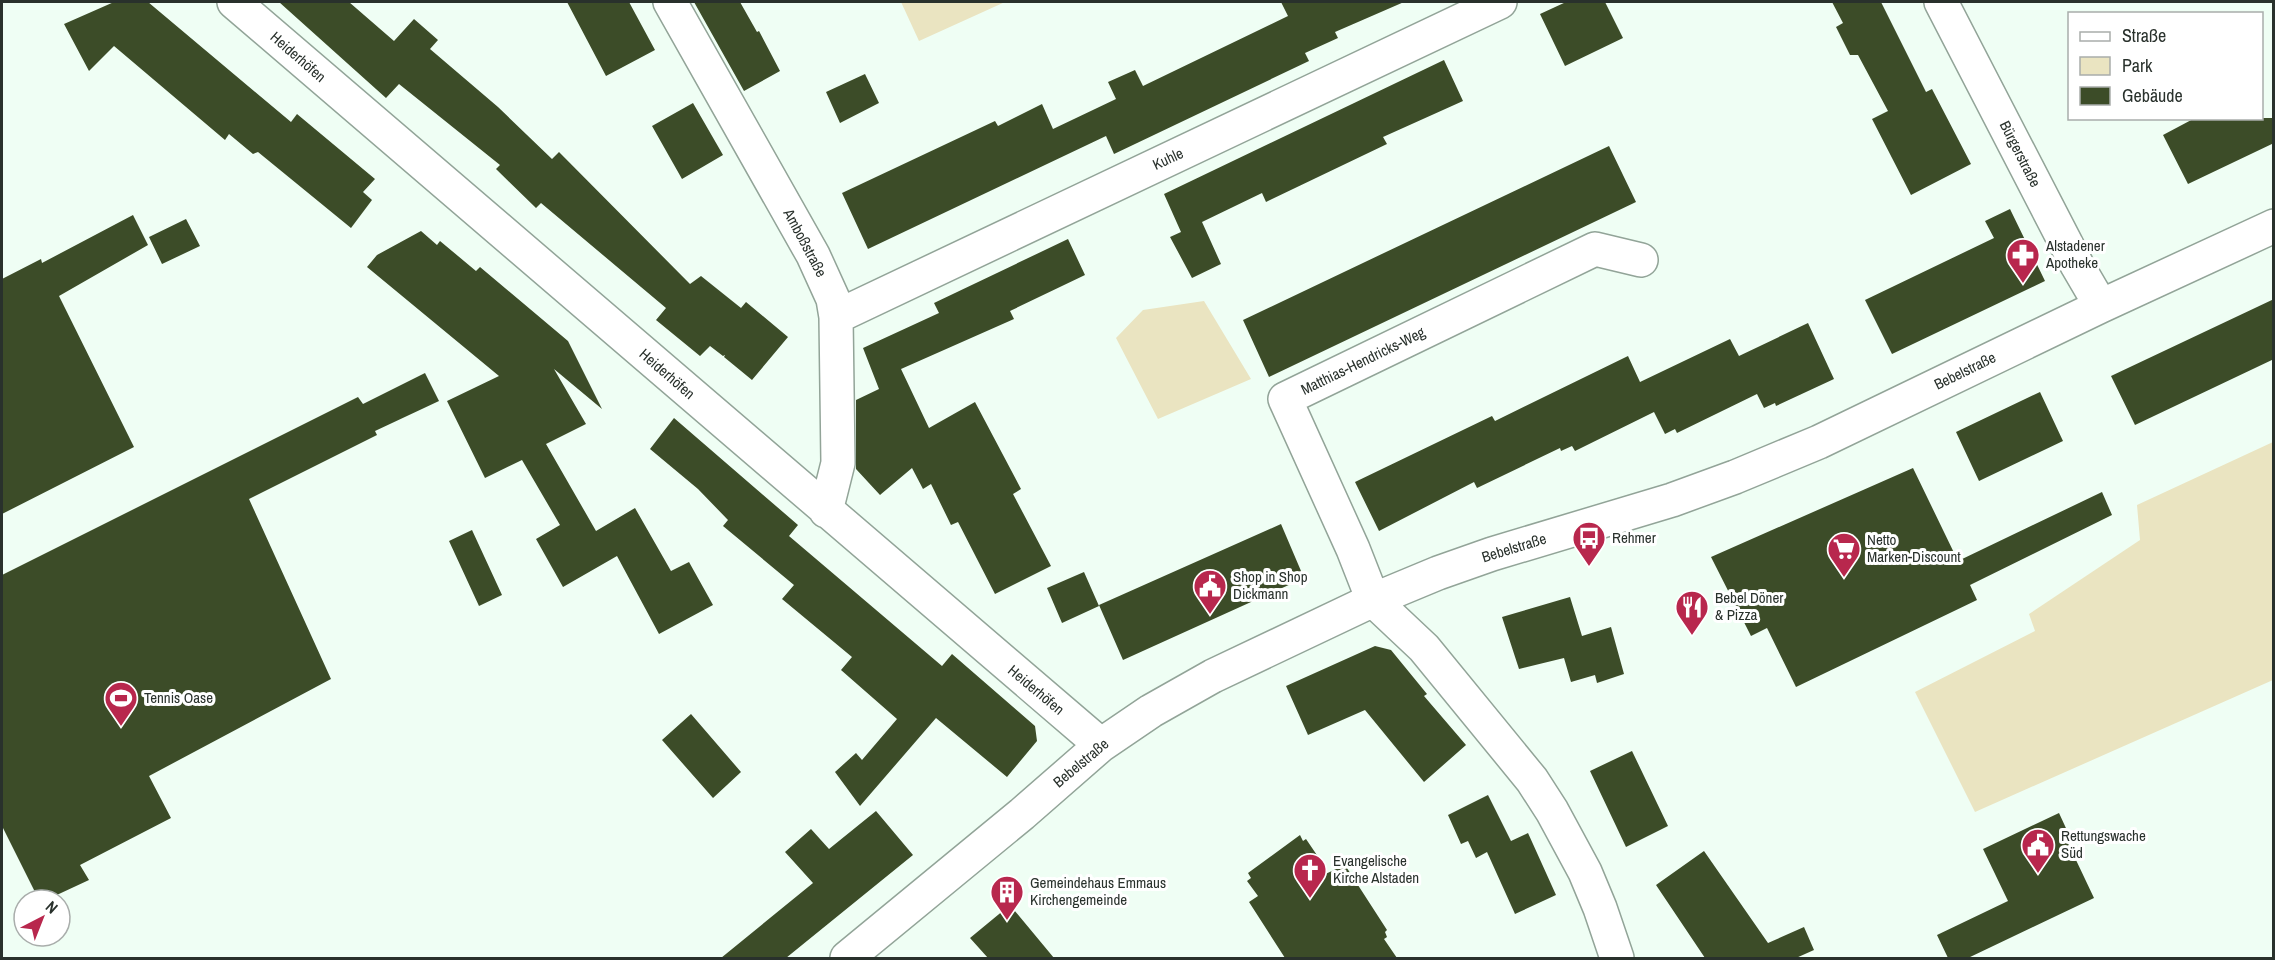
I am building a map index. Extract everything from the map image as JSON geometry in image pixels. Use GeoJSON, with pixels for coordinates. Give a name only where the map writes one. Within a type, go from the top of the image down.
{"type":"FeatureCollection","features":[{"type":"Feature","properties":{"kind":"street","name":"Heiderhöfen"},"geometry":{"type":"LineString","coordinates":[[234,2],[1101,745]]}},
{"type":"Feature","properties":{"kind":"street","name":"Amboßstraße"},"geometry":{"type":"LineString","coordinates":[[670,2],[813,255],[833,299],[836,318],[838,463],[826,511]]}},
{"type":"Feature","properties":{"kind":"street","name":"Kuhle"},"geometry":{"type":"LineString","coordinates":[[836,318],[1500,2]]}},
{"type":"Feature","properties":{"kind":"street","name":"Bürgerstraße"},"geometry":{"type":"LineString","coordinates":[[1941,2],[2071,255],[2100,306]]}},
{"type":"Feature","properties":{"kind":"street","name":"Bebelstraße"},"geometry":{"type":"LineString","coordinates":[[847,958],[990,842],[1101,745],[1187,690],[1373,600],[1438,573],[1492,554],[1672,500],[1819,442],[2274,225]]}},
{"type":"Feature","properties":{"kind":"street","name":"Matthias-Hendricks-Weg"},"geometry":{"type":"LineString","coordinates":[[1373,600],[1353,549],[1285,399],[1595,249],[1641,260]]}},
{"type":"Feature","properties":{"kind":"street"},"geometry":{"type":"LineString","coordinates":[[1373,600],[1424,648],[1532,780],[1552,811],[1585,872],[1617,958]]}},
{"type":"Feature","properties":{"kind":"green space"},"geometry":{"type":"Polygon","coordinates":[[[901,2],[1005,2],[919,41],[901,2]]]}},
{"type":"Feature","properties":{"kind":"green space"},"geometry":{"type":"Polygon","coordinates":[[[1204,301],[1251,379],[1158,419],[1116,338],[1143,310],[1204,301]]]}},
{"type":"Feature","properties":{"kind":"green space"},"geometry":{"type":"Polygon","coordinates":[[[2273,442],[2273,680],[1975,812],[1915,692],[2035,631],[2029,614],[2140,540],[2137,505],[2273,442]]]}},
{"type":"Feature","properties":{"kind":"building"},"geometry":{"type":"Polygon","coordinates":[[[114,2],[148,2],[291,122],[297,114],[375,179],[363,192],[372,200],[351,228],[258,152],[253,154],[229,134],[225,140],[114,46],[89,71],[64,24],[114,2]]]}},
{"type":"Feature","properties":{"kind":"building"},"geometry":{"type":"Polygon","coordinates":[[[279,2],[349,2],[394,41],[414,19],[438,40],[430,49],[498,107],[552,159],[559,152],[690,284],[701,276],[741,308],[746,302],[788,337],[752,380],[724,357],[725,355],[723,356],[710,346],[700,356],[656,320],[666,308],[541,203],[536,208],[496,169],[500,165],[399,84],[386,98],[279,2]]]}},
{"type":"Feature","properties":{"kind":"building"},"geometry":{"type":"Polygon","coordinates":[[[567,2],[629,2],[655,50],[606,76],[567,2]]]}},
{"type":"Feature","properties":{"kind":"building"},"geometry":{"type":"Polygon","coordinates":[[[694,2],[740,2],[757,32],[759,31],[780,71],[744,91],[694,2]]]}},
{"type":"Feature","properties":{"kind":"building"},"geometry":{"type":"Polygon","coordinates":[[[1281,2],[1404,2],[1335,32],[1338,38],[1305,53],[1309,61],[1114,154],[1106,136],[868,249],[842,193],[995,121],[998,126],[1042,104],[1053,129],[1116,99],[1108,82],[1135,70],[1143,86],[1288,16],[1281,2]]]}},
{"type":"Feature","properties":{"kind":"building"},"geometry":{"type":"Polygon","coordinates":[[[1566,2],[1605,2],[1623,38],[1565,66],[1540,14],[1566,2]]]}},
{"type":"Feature","properties":{"kind":"building"},"geometry":{"type":"Polygon","coordinates":[[[1832,2],[1881,2],[1926,92],[1932,89],[1971,164],[1911,195],[1872,119],[1888,111],[1858,55],[1850,55],[1836,27],[1843,23],[1832,2]]]}},
{"type":"Feature","properties":{"kind":"building"},"geometry":{"type":"Polygon","coordinates":[[[1444,60],[1463,101],[1383,137],[1387,144],[1266,202],[1262,193],[1202,222],[1221,264],[1192,278],[1170,237],[1181,232],[1164,194],[1444,60]]]}},
{"type":"Feature","properties":{"kind":"building"},"geometry":{"type":"Polygon","coordinates":[[[865,74],[879,103],[840,123],[826,92],[865,74]]]}},
{"type":"Feature","properties":{"kind":"building"},"geometry":{"type":"Polygon","coordinates":[[[693,103],[723,155],[682,179],[652,126],[693,103]]]}},
{"type":"Feature","properties":{"kind":"building"},"geometry":{"type":"Polygon","coordinates":[[[2274,118],[2274,143],[2188,184],[2163,135],[2191,120],[2274,118]]]}},
{"type":"Feature","properties":{"kind":"building"},"geometry":{"type":"Polygon","coordinates":[[[1609,146],[1636,202],[1269,377],[1243,320],[1609,146]]]}},
{"type":"Feature","properties":{"kind":"building"},"geometry":{"type":"Polygon","coordinates":[[[2010,209],[2045,281],[1892,354],[1865,300],[1994,238],[1985,221],[2010,209]]]}},
{"type":"Feature","properties":{"kind":"building"},"geometry":{"type":"Polygon","coordinates":[[[133,215],[148,245],[59,296],[134,447],[2,514],[2,279],[41,259],[42,263],[133,215]]]}},
{"type":"Feature","properties":{"kind":"building"},"geometry":{"type":"Polygon","coordinates":[[[186,219],[200,246],[162,264],[149,237],[186,219]]]}},
{"type":"Feature","properties":{"kind":"building"},"geometry":{"type":"Polygon","coordinates":[[[421,231],[437,245],[440,241],[476,271],[480,267],[568,341],[602,409],[554,369],[586,424],[546,444],[596,531],[635,508],[671,571],[689,562],[713,605],[659,634],[617,556],[563,587],[536,539],[560,525],[522,460],[485,478],[447,401],[499,376],[367,267],[377,255],[421,231]]]}},
{"type":"Feature","properties":{"kind":"building"},"geometry":{"type":"Polygon","coordinates":[[[1068,239],[1085,275],[1010,311],[1014,319],[901,369],[929,428],[975,402],[1021,489],[1013,494],[1051,566],[995,594],[958,522],[951,525],[931,484],[923,489],[912,468],[880,495],[856,469],[856,400],[879,389],[863,348],[939,313],[934,303],[1068,239]]]}},
{"type":"Feature","properties":{"kind":"building"},"geometry":{"type":"Polygon","coordinates":[[[2274,299],[2274,359],[2135,425],[2111,376],[2274,299]]]}},
{"type":"Feature","properties":{"kind":"building"},"geometry":{"type":"Polygon","coordinates":[[[1808,323],[1834,379],[1776,406],[1775,403],[1764,408],[1757,394],[1677,433],[1675,429],[1665,434],[1654,412],[1575,451],[1572,446],[1561,451],[1560,448],[1477,488],[1474,482],[1379,531],[1355,482],[1492,416],[1495,421],[1628,356],[1640,382],[1730,339],[1739,356],[1808,323]]]}},
{"type":"Feature","properties":{"kind":"building","name":"Tennis Oase"},"geometry":{"type":"Polygon","coordinates":[[[425,373],[439,401],[375,431],[377,435],[249,499],[331,679],[149,776],[171,818],[80,865],[89,880],[72,888],[33,888],[2,826],[2,575],[358,397],[363,404],[425,373]]]}},
{"type":"Feature","properties":{"kind":"building"},"geometry":{"type":"Polygon","coordinates":[[[2040,392],[2063,441],[1979,481],[1956,432],[2040,392]]]}},
{"type":"Feature","properties":{"kind":"building"},"geometry":{"type":"Polygon","coordinates":[[[674,418],[798,525],[789,536],[942,666],[952,654],[1035,726],[1037,741],[1007,777],[936,718],[860,806],[835,772],[856,753],[862,760],[897,719],[841,670],[852,657],[782,599],[794,585],[723,526],[728,520],[698,489],[650,449],[674,418]]]}},
{"type":"Feature","properties":{"kind":"building","name":"Netto Marken-Discount"},"geometry":{"type":"Polygon","coordinates":[[[1913,468],[1958,561],[2102,492],[2112,515],[1970,585],[1977,600],[1796,687],[1767,628],[1751,636],[1711,557],[1913,468]]]}},
{"type":"Feature","properties":{"kind":"building"},"geometry":{"type":"Polygon","coordinates":[[[1281,524],[1304,578],[1123,660],[1099,605],[1281,524]]]}},
{"type":"Feature","properties":{"kind":"building"},"geometry":{"type":"Polygon","coordinates":[[[472,530],[502,595],[479,606],[449,541],[472,530]]]}},
{"type":"Feature","properties":{"kind":"building"},"geometry":{"type":"Polygon","coordinates":[[[1084,572],[1099,606],[1062,623],[1047,588],[1084,572]]]}},
{"type":"Feature","properties":{"kind":"building"},"geometry":{"type":"Polygon","coordinates":[[[1570,597],[1582,636],[1611,627],[1624,674],[1597,683],[1595,675],[1571,682],[1564,658],[1519,669],[1502,617],[1570,597]]]}},
{"type":"Feature","properties":{"kind":"building"},"geometry":{"type":"Polygon","coordinates":[[[1375,646],[1391,650],[1427,694],[1424,696],[1466,745],[1424,782],[1365,710],[1308,735],[1286,686],[1375,646]]]}},
{"type":"Feature","properties":{"kind":"building"},"geometry":{"type":"Polygon","coordinates":[[[691,714],[741,772],[713,798],[662,740],[691,714]]]}},
{"type":"Feature","properties":{"kind":"building"},"geometry":{"type":"Polygon","coordinates":[[[1632,751],[1668,826],[1626,847],[1590,771],[1632,751]]]}},
{"type":"Feature","properties":{"kind":"building"},"geometry":{"type":"Polygon","coordinates":[[[1488,795],[1511,841],[1528,833],[1556,895],[1515,914],[1487,852],[1476,858],[1468,841],[1461,844],[1448,815],[1488,795]]]}},
{"type":"Feature","properties":{"kind":"building"},"geometry":{"type":"Polygon","coordinates":[[[876,811],[913,855],[786,958],[721,958],[813,883],[785,852],[811,829],[829,849],[876,811]]]}},
{"type":"Feature","properties":{"kind":"building","name":"Rettungswache Süd"},"geometry":{"type":"Polygon","coordinates":[[[2059,813],[2071,839],[2067,841],[2094,898],[1968,958],[1948,958],[1937,935],[2008,901],[1983,849],[2059,813]]]}},
{"type":"Feature","properties":{"kind":"building","name":"Evangelische Kirche Alstaden"},"geometry":{"type":"Polygon","coordinates":[[[1300,835],[1303,841],[1306,839],[1325,867],[1319,873],[1321,876],[1345,865],[1387,930],[1385,932],[1387,937],[1384,939],[1397,958],[1285,958],[1249,902],[1258,896],[1247,881],[1251,878],[1248,873],[1300,835]]]}},
{"type":"Feature","properties":{"kind":"building"},"geometry":{"type":"Polygon","coordinates":[[[1704,851],[1768,943],[1804,927],[1814,950],[1796,958],[1705,958],[1656,885],[1704,851]]]}},
{"type":"Feature","properties":{"kind":"building","name":"Gemeindehaus Emmaus Kirchengemeinde"},"geometry":{"type":"Polygon","coordinates":[[[1010,905],[1054,958],[988,958],[970,938],[1010,905]]]}},
{"type":"Feature","properties":{"kind":"place","name":"Alstadener Apotheke"},"geometry":{"type":"Point","coordinates":[2023,284]}},
{"type":"Feature","properties":{"kind":"place","name":"Rehmer"},"geometry":{"type":"Point","coordinates":[1589,567]}},
{"type":"Feature","properties":{"kind":"place","name":"Netto Marken-Discount"},"geometry":{"type":"Point","coordinates":[1844,578]}},
{"type":"Feature","properties":{"kind":"place","name":"Shop in Shop Dickmann"},"geometry":{"type":"Point","coordinates":[1210,615]}},
{"type":"Feature","properties":{"kind":"place","name":"Bebel Döner & Pizza"},"geometry":{"type":"Point","coordinates":[1692,636]}},
{"type":"Feature","properties":{"kind":"place","name":"Tennis Oase"},"geometry":{"type":"Point","coordinates":[121,727]}},
{"type":"Feature","properties":{"kind":"place","name":"Rettungswache Süd"},"geometry":{"type":"Point","coordinates":[2038,874]}},
{"type":"Feature","properties":{"kind":"place","name":"Evangelische Kirche Alstaden"},"geometry":{"type":"Point","coordinates":[1310,899]}},
{"type":"Feature","properties":{"kind":"place","name":"Gemeindehaus Emmaus Kirchengemeinde"},"geometry":{"type":"Point","coordinates":[1007,921]}}]}
